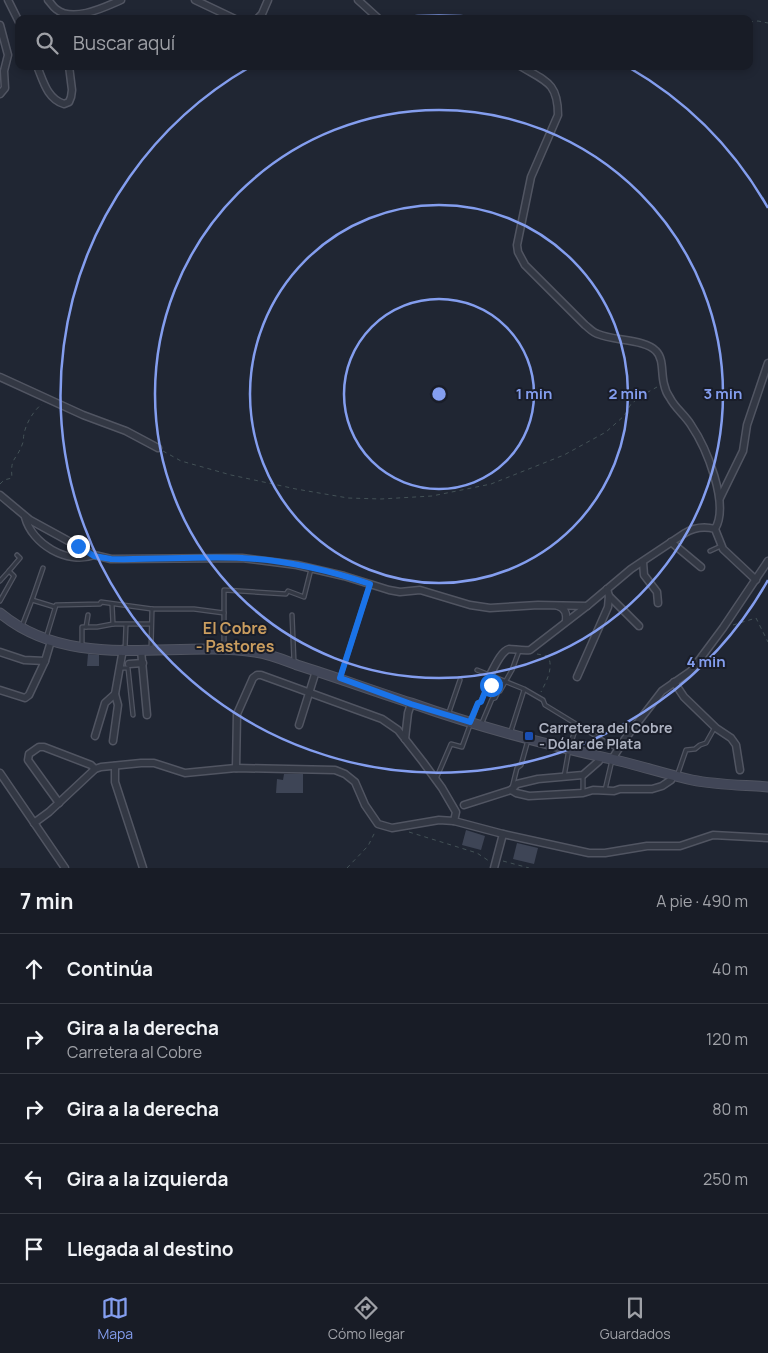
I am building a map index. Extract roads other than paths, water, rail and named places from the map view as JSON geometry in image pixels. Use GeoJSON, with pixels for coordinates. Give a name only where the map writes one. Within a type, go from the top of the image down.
{"type":"FeatureCollection","features":[{"type":"Feature","properties":{"kind":"street"},"geometry":{"type":"LineString","coordinates":[[8,0],[16,15]]}},
{"type":"Feature","properties":{"kind":"street"},"geometry":{"type":"LineString","coordinates":[[48,0],[57,10],[59,15]]}},
{"type":"Feature","properties":{"kind":"street"},"geometry":{"type":"LineString","coordinates":[[57,10],[71,14],[93,12],[121,0]]}},
{"type":"Feature","properties":{"kind":"street"},"geometry":{"type":"LineString","coordinates":[[195,0],[227,15]]}},
{"type":"Feature","properties":{"kind":"street"},"geometry":{"type":"LineString","coordinates":[[261,15],[268,0]]}},
{"type":"Feature","properties":{"kind":"street"},"geometry":{"type":"LineString","coordinates":[[358,0],[375,15]]}},
{"type":"Feature","properties":{"kind":"street"},"geometry":{"type":"LineString","coordinates":[[0,25],[8,55],[4,71],[5,88],[0,94]]}},
{"type":"Feature","properties":{"kind":"street"},"geometry":{"type":"LineString","coordinates":[[39,70],[50,95],[64,104],[69,102],[71,97],[69,70]]}},
{"type":"Feature","properties":{"kind":"street"},"geometry":{"type":"LineString","coordinates":[[527,70],[548,83],[554,89],[557,96],[558,115],[531,177],[517,245],[520,259],[585,326],[596,334],[646,345],[657,351],[660,357],[664,385],[670,400],[691,424],[702,442],[719,499],[720,514],[715,529]]}},
{"type":"Feature","properties":{"kind":"street"},"geometry":{"type":"LineString","coordinates":[[719,499],[743,451],[747,425],[768,363]]}},
{"type":"Feature","properties":{"kind":"street"},"geometry":{"type":"LineString","coordinates":[[0,378],[83,415],[126,431],[158,448]]}},
{"type":"Feature","properties":{"kind":"street"},"geometry":{"type":"LineString","coordinates":[[0,495],[25,516],[94,556],[111,559],[242,558],[311,568],[389,590],[400,592],[420,590],[490,608],[556,605],[587,606]]}},
{"type":"Feature","properties":{"kind":"street"},"geometry":{"type":"LineString","coordinates":[[25,516],[28,527],[49,548],[75,558],[94,556]]}},
{"type":"Feature","properties":{"kind":"street"},"geometry":{"type":"LineString","coordinates":[[492,676],[504,652],[510,649],[519,651],[530,650],[608,592],[643,562],[692,529],[708,527],[715,529],[722,546],[756,580]]}},
{"type":"Feature","properties":{"kind":"street"},"geometry":{"type":"LineString","coordinates":[[672,542],[701,567]]}},
{"type":"Feature","properties":{"kind":"street"},"geometry":{"type":"LineString","coordinates":[[612,759],[662,691],[691,671],[723,628],[768,561]]}},
{"type":"Feature","properties":{"kind":"street"},"geometry":{"type":"LineString","coordinates":[[643,562],[644,575],[657,592],[658,603]]}},
{"type":"Feature","properties":{"kind":"street"},"geometry":{"type":"LineString","coordinates":[[608,592],[639,626]]}},
{"type":"Feature","properties":{"kind":"street"},"geometry":{"type":"LineString","coordinates":[[577,677],[608,607],[608,592]]}},
{"type":"Feature","properties":{"kind":"street"},"geometry":{"type":"LineString","coordinates":[[556,605],[564,610],[567,617],[566,622]]}},
{"type":"Feature","properties":{"kind":"street"},"geometry":{"type":"LineString","coordinates":[[0,613],[21,627],[48,640],[82,648],[258,652],[340,678],[411,704],[528,740],[612,759],[675,776],[726,785],[768,787]]}},
{"type":"Feature","properties":{"kind":"street"},"geometry":{"type":"LineString","coordinates":[[0,690],[25,698],[29,695],[44,661],[48,640]]}},
{"type":"Feature","properties":{"kind":"street"},"geometry":{"type":"LineString","coordinates":[[113,741],[118,705],[115,694],[124,650]]}},
{"type":"Feature","properties":{"kind":"street"},"geometry":{"type":"LineString","coordinates":[[146,650],[143,663],[147,715]]}},
{"type":"Feature","properties":{"kind":"street"},"geometry":{"type":"LineString","coordinates":[[0,652],[24,660],[44,661]]}},
{"type":"Feature","properties":{"kind":"street"},"geometry":{"type":"LineString","coordinates":[[129,664],[143,663]]}},
{"type":"Feature","properties":{"kind":"street"},"geometry":{"type":"LineString","coordinates":[[299,725],[316,670]]}},
{"type":"Feature","properties":{"kind":"street"},"geometry":{"type":"LineString","coordinates":[[236,768],[237,714],[253,678],[261,675],[382,719],[398,730],[436,780],[456,812],[454,821]]}},
{"type":"Feature","properties":{"kind":"street"},"geometry":{"type":"LineString","coordinates":[[674,682],[684,697],[715,727],[731,738],[736,745],[740,770]]}},
{"type":"Feature","properties":{"kind":"street"},"geometry":{"type":"LineString","coordinates":[[95,736],[105,703],[115,694]]}},
{"type":"Feature","properties":{"kind":"street"},"geometry":{"type":"LineString","coordinates":[[406,739],[408,713],[411,704]]}},
{"type":"Feature","properties":{"kind":"street"},"geometry":{"type":"LineString","coordinates":[[59,803],[28,760],[29,754],[39,747],[44,747],[91,765],[95,769]]}},
{"type":"Feature","properties":{"kind":"street"},"geometry":{"type":"LineString","coordinates":[[464,805],[511,790],[518,784],[538,779],[583,775],[599,761],[600,757]]}},
{"type":"Feature","properties":{"kind":"street"},"geometry":{"type":"LineString","coordinates":[[34,823],[59,803],[95,769],[141,762],[154,763],[185,773],[236,768],[322,768],[335,770],[346,774],[355,782],[365,805],[378,824],[392,828],[440,820],[454,821],[589,853],[604,853],[647,846],[680,846],[713,835],[768,838]]}},
{"type":"Feature","properties":{"kind":"street"},"geometry":{"type":"LineString","coordinates":[[115,766],[115,782],[143,868]]}},
{"type":"Feature","properties":{"kind":"street"},"geometry":{"type":"LineString","coordinates":[[0,773],[65,868]]}},
{"type":"Feature","properties":{"kind":"street"},"geometry":{"type":"LineString","coordinates":[[511,790],[529,796],[583,793],[593,790],[657,788],[675,776]]}},
{"type":"Feature","properties":{"kind":"street"},"geometry":{"type":"LineString","coordinates":[[494,867],[503,834]]}},
{"type":"Feature","properties":{"kind":"lane"},"geometry":{"type":"LineString","coordinates":[[710,551],[722,546]]}},
{"type":"Feature","properties":{"kind":"lane"},"geometry":{"type":"LineString","coordinates":[[0,581],[20,558],[17,555]]}},
{"type":"Feature","properties":{"kind":"lane"},"geometry":{"type":"LineString","coordinates":[[21,627],[44,568]]}},
{"type":"Feature","properties":{"kind":"lane"},"geometry":{"type":"LineString","coordinates":[[224,650],[224,590],[269,594],[286,594],[288,591],[304,597],[311,568]]}},
{"type":"Feature","properties":{"kind":"lane"},"geometry":{"type":"LineString","coordinates":[[0,601],[14,576],[8,571]]}},
{"type":"Feature","properties":{"kind":"lane"},"geometry":{"type":"LineString","coordinates":[[340,678],[370,584]]}},
{"type":"Feature","properties":{"kind":"lane"},"geometry":{"type":"LineString","coordinates":[[32,600],[55,607],[56,605],[100,604],[101,602],[152,609],[194,609],[224,613]]}},
{"type":"Feature","properties":{"kind":"lane"},"geometry":{"type":"LineString","coordinates":[[112,604],[113,624]]}},
{"type":"Feature","properties":{"kind":"lane"},"geometry":{"type":"LineString","coordinates":[[48,640],[55,607]]}},
{"type":"Feature","properties":{"kind":"lane"},"geometry":{"type":"LineString","coordinates":[[146,650],[152,609]]}},
{"type":"Feature","properties":{"kind":"lane"},"geometry":{"type":"LineString","coordinates":[[86,627],[88,615]]}},
{"type":"Feature","properties":{"kind":"lane"},"geometry":{"type":"LineString","coordinates":[[292,615],[294,663]]}},
{"type":"Feature","properties":{"kind":"lane"},"geometry":{"type":"LineString","coordinates":[[82,648],[82,628],[113,624],[151,624]]}},
{"type":"Feature","properties":{"kind":"lane"},"geometry":{"type":"LineString","coordinates":[[124,650],[126,625]]}},
{"type":"Feature","properties":{"kind":"lane"},"geometry":{"type":"LineString","coordinates":[[480,725],[492,700],[506,682],[519,651]]}},
{"type":"Feature","properties":{"kind":"lane"},"geometry":{"type":"LineString","coordinates":[[119,668],[128,668],[133,715]]}},
{"type":"Feature","properties":{"kind":"lane"},"geometry":{"type":"LineString","coordinates":[[477,670],[524,689],[543,700],[545,705],[618,749]]}},
{"type":"Feature","properties":{"kind":"lane"},"geometry":{"type":"LineString","coordinates":[[436,780],[451,744],[462,747],[478,703],[481,702],[487,687],[491,685],[492,676]]}},
{"type":"Feature","properties":{"kind":"lane"},"geometry":{"type":"LineString","coordinates":[[448,715],[460,680]]}},
{"type":"Feature","properties":{"kind":"lane"},"geometry":{"type":"LineString","coordinates":[[510,734],[524,689]]}},
{"type":"Feature","properties":{"kind":"lane"},"geometry":{"type":"LineString","coordinates":[[564,778],[569,749],[577,724]]}},
{"type":"Feature","properties":{"kind":"lane"},"geometry":{"type":"LineString","coordinates":[[675,776],[686,750],[695,749],[706,743],[715,727]]}},
{"type":"Feature","properties":{"kind":"lane"},"geometry":{"type":"LineString","coordinates":[[511,790],[528,740]]}},
{"type":"Feature","properties":{"kind":"lane"},"geometry":{"type":"LineString","coordinates":[[605,791],[612,759]]}},
{"type":"Feature","properties":{"kind":"lane"},"geometry":{"type":"LineString","coordinates":[[583,775],[583,793]]}},
{"type":"Feature","properties":{"kind":"place","name":"Carretera del Cobre - Dólar de Plata"},"geometry":{"type":"Point","coordinates":[529,736]}},
{"type":"Feature","properties":{"kind":"district","name":"El Cobre - Pastores"},"geometry":{"type":"Point","coordinates":[235,637]}}]}
